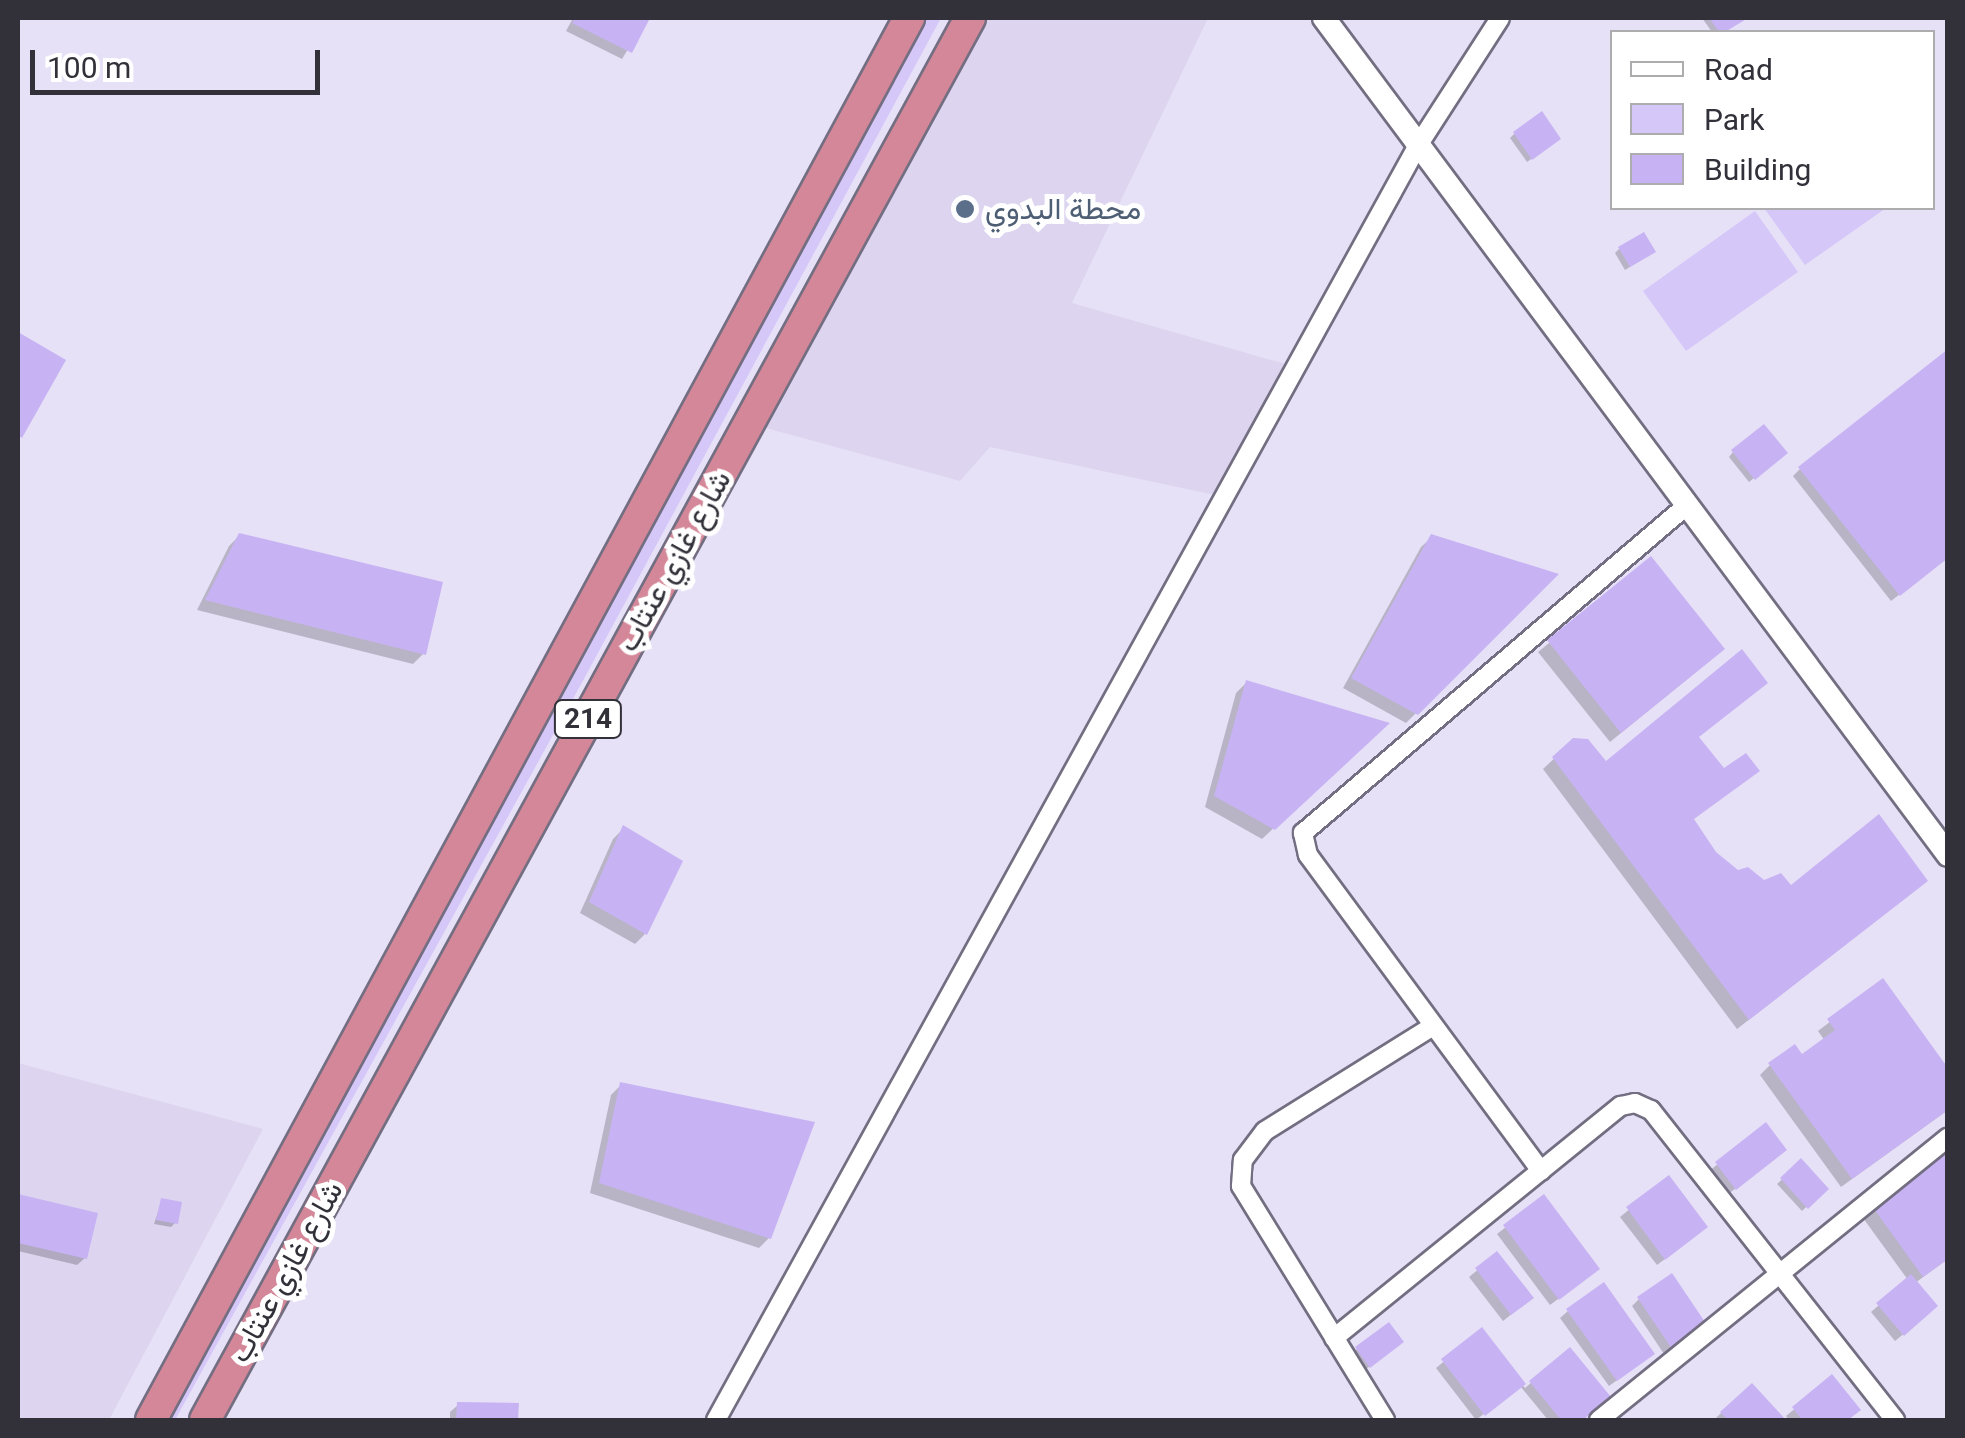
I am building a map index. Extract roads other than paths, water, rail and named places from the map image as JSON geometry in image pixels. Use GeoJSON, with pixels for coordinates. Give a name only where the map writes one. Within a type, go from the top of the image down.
{"type":"FeatureCollection","features":[{"type":"Feature","properties":{"kind":"highway","name":"214"},"geometry":{"type":"LineString","coordinates":[[150,1420],[909,18]]}},
{"type":"Feature","properties":{"kind":"highway","name":"شارع غازي عنتاب"},"geometry":{"type":"LineString","coordinates":[[205,1420],[970,18]]}},
{"type":"Feature","properties":{"kind":"street"},"geometry":{"type":"LineString","coordinates":[[1324,18],[1948,855]]}},
{"type":"Feature","properties":{"kind":"street"},"geometry":{"type":"LineString","coordinates":[[716,1420],[1417,146],[1500,18]]}},
{"type":"Feature","properties":{"kind":"street"},"geometry":{"type":"LineString","coordinates":[[1542,1172],[1308,855],[1303,832],[1686,506]]}},
{"type":"Feature","properties":{"kind":"street"},"geometry":{"type":"LineString","coordinates":[[1385,1420],[1241,1186],[1243,1160],[1265,1132],[1434,1026]]}},
{"type":"Feature","properties":{"kind":"street"},"geometry":{"type":"LineString","coordinates":[[1334,1338],[1621,1106],[1641,1104],[1782,1271],[1895,1420]]}},
{"type":"Feature","properties":{"kind":"street"},"geometry":{"type":"LineString","coordinates":[[1599,1420],[1948,1137]]}},
{"type":"Feature","properties":{"kind":"place","name":"محطة البدوي"},"geometry":{"type":"Point","coordinates":[965,209]}}]}
